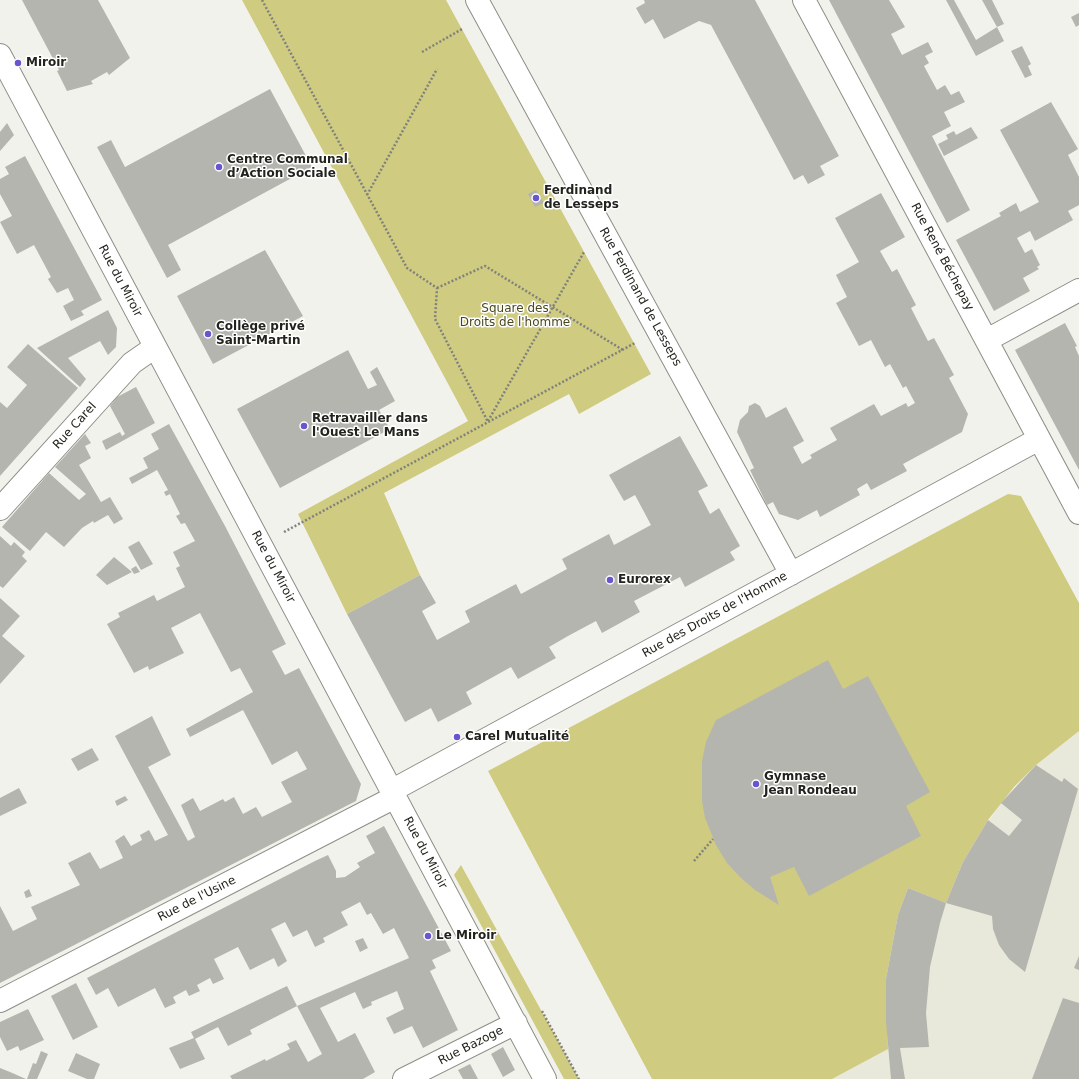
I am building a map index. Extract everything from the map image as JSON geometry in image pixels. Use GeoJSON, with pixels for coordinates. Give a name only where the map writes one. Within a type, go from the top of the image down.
{"type":"FeatureCollection","features":[{"type":"Feature","properties":{"kind":"street","name":"Rue Ferdinand de Lesseps"},"geometry":{"type":"LineString","coordinates":[[477,0],[791,574]]}},
{"type":"Feature","properties":{"kind":"street","name":"Rue René Béchepay"},"geometry":{"type":"LineString","coordinates":[[804,0],[1079,513]]}},
{"type":"Feature","properties":{"kind":"street","name":"Rue du Miroir"},"geometry":{"type":"LineString","coordinates":[[0,55],[545,1079]]}},
{"type":"Feature","properties":{"kind":"street"},"geometry":{"type":"LineString","coordinates":[[987,340],[1079,290]]}},
{"type":"Feature","properties":{"kind":"street","name":"Rue Carel"},"geometry":{"type":"LineString","coordinates":[[0,509],[132,363],[155,347]]}},
{"type":"Feature","properties":{"kind":"street","name":"Rue des Droits de l'Homme"},"geometry":{"type":"LineString","coordinates":[[393,794],[1039,439]]}},
{"type":"Feature","properties":{"kind":"street","name":"Rue de l'Usine"},"geometry":{"type":"LineString","coordinates":[[0,1002],[393,794]]}},
{"type":"Feature","properties":{"kind":"street","name":"Rue Bazoge"},"geometry":{"type":"LineString","coordinates":[[404,1079],[516,1023]]}},
{"type":"Feature","properties":{"kind":"path"},"geometry":{"type":"LineString","coordinates":[[262,0],[407,268],[437,288]]}},
{"type":"Feature","properties":{"kind":"path"},"geometry":{"type":"LineString","coordinates":[[422,52],[468,25]]}},
{"type":"Feature","properties":{"kind":"path"},"geometry":{"type":"LineString","coordinates":[[367,195],[437,69]]}},
{"type":"Feature","properties":{"kind":"path"},"geometry":{"type":"LineString","coordinates":[[488,422],[600,224]]}},
{"type":"Feature","properties":{"kind":"path"},"geometry":{"type":"LineString","coordinates":[[437,288],[485,266],[623,350]]}},
{"type":"Feature","properties":{"kind":"path"},"geometry":{"type":"LineString","coordinates":[[437,288],[436,319],[488,422]]}},
{"type":"Feature","properties":{"kind":"path"},"geometry":{"type":"LineString","coordinates":[[261,545],[658,331]]}},
{"type":"Feature","properties":{"kind":"path"},"geometry":{"type":"LineString","coordinates":[[694,861],[713,839]]}},
{"type":"Feature","properties":{"kind":"shaded area"},"geometry":{"type":"Polygon","coordinates":[[[1079,731],[1079,1079],[832,1079],[888,1049],[886,979],[898,915],[908,888],[946,902],[954,881],[975,841],[1001,803],[1036,765],[1079,731]]]}},
{"type":"Feature","properties":{"kind":"green space","name":"Square des Droits de l'homme"},"geometry":{"type":"Polygon","coordinates":[[[242,0],[446,0],[651,374],[579,414],[569,394],[384,493],[420,575],[347,614],[298,514],[468,421],[242,0]]]}},
{"type":"Feature","properties":{"kind":"green space","name":"Gymnase Jean Rondeau"},"geometry":{"type":"Polygon","coordinates":[[[1008,494],[1021,496],[1079,603],[1079,731],[1036,765],[1014,787],[988,820],[963,862],[946,903],[908,888],[898,915],[886,979],[888,1049],[832,1079],[652,1079],[488,771],[1008,494]]]}},
{"type":"Feature","properties":{"kind":"green space"},"geometry":{"type":"Polygon","coordinates":[[[461,865],[579,1079],[564,1079],[454,875],[461,865]]]}},
{"type":"Feature","properties":{"kind":"building"},"geometry":{"type":"Polygon","coordinates":[[[22,0],[98,0],[130,58],[109,75],[107,72],[91,81],[93,84],[67,91],[57,71],[59,70],[22,0]]]}},
{"type":"Feature","properties":{"kind":"building"},"geometry":{"type":"Polygon","coordinates":[[[644,0],[755,0],[839,156],[820,166],[825,175],[808,184],[803,175],[794,180],[711,25],[699,21],[664,39],[653,19],[645,24],[636,8],[645,3],[644,0]]]}},
{"type":"Feature","properties":{"kind":"building"},"geometry":{"type":"Polygon","coordinates":[[[829,0],[889,0],[905,27],[891,34],[902,55],[928,42],[933,52],[925,56],[929,63],[924,66],[937,90],[945,85],[951,95],[959,91],[965,102],[944,112],[951,126],[932,136],[970,210],[947,223],[829,0]]]}},
{"type":"Feature","properties":{"kind":"building"},"geometry":{"type":"Polygon","coordinates":[[[946,0],[954,0],[976,40],[997,27],[1004,41],[976,56],[946,0]]]}},
{"type":"Feature","properties":{"kind":"building"},"geometry":{"type":"Polygon","coordinates":[[[982,0],[992,0],[1004,24],[997,27],[982,0]]]}},
{"type":"Feature","properties":{"kind":"building"},"geometry":{"type":"Polygon","coordinates":[[[1079,13],[1079,25],[1076,27],[1071,17],[1079,13]]]}},
{"type":"Feature","properties":{"kind":"building"},"geometry":{"type":"Polygon","coordinates":[[[1022,46],[1031,64],[1028,66],[1032,75],[1025,78],[1011,51],[1022,46]]]}},
{"type":"Feature","properties":{"kind":"building","name":"Centre Communal d’Action Sociale"},"geometry":{"type":"Polygon","coordinates":[[[270,89],[312,167],[168,245],[181,270],[167,278],[97,147],[111,140],[125,167],[270,89]]]}},
{"type":"Feature","properties":{"kind":"building"},"geometry":{"type":"Polygon","coordinates":[[[1051,102],[1078,149],[1068,155],[1079,177],[1079,205],[1068,211],[1073,220],[1035,241],[1030,231],[1017,238],[1025,253],[1032,249],[1040,265],[1037,267],[1039,269],[1023,278],[1030,291],[994,311],[956,240],[1001,216],[999,213],[1016,203],[1020,212],[1039,202],[1000,130],[1051,102]]]}},
{"type":"Feature","properties":{"kind":"building"},"geometry":{"type":"Polygon","coordinates":[[[7,123],[14,135],[0,151],[0,132],[7,123]]]}},
{"type":"Feature","properties":{"kind":"building"},"geometry":{"type":"Polygon","coordinates":[[[971,127],[978,138],[944,156],[938,144],[948,139],[946,135],[954,131],[956,135],[971,127]]]}},
{"type":"Feature","properties":{"kind":"building"},"geometry":{"type":"Polygon","coordinates":[[[25,156],[102,300],[81,311],[84,315],[71,321],[63,306],[74,300],[68,288],[57,293],[48,279],[51,277],[34,245],[17,254],[0,222],[12,216],[0,194],[0,179],[9,174],[5,167],[25,156]]]}},
{"type":"Feature","properties":{"kind":"building","name":"Ferdinand de Lesseps"},"geometry":{"type":"Polygon","coordinates":[[[536,190],[544,203],[535,207],[528,194],[536,190]]]}},
{"type":"Feature","properties":{"kind":"building"},"geometry":{"type":"Polygon","coordinates":[[[881,193],[905,237],[880,251],[892,272],[897,269],[916,305],[911,308],[928,341],[934,338],[954,375],[949,378],[968,414],[962,432],[903,464],[907,471],[871,490],[867,483],[857,489],[860,495],[820,517],[817,510],[798,520],[779,514],[773,502],[767,505],[750,470],[754,468],[737,432],[740,420],[748,412],[749,406],[755,403],[760,406],[766,418],[786,407],[804,441],[793,447],[802,464],[812,458],[810,455],[837,440],[830,428],[874,404],[881,416],[906,403],[908,407],[915,403],[906,386],[903,388],[890,364],[885,367],[871,340],[859,346],[836,303],[847,297],[836,275],[859,262],[835,218],[881,193]]]}},
{"type":"Feature","properties":{"kind":"building"},"geometry":{"type":"Polygon","coordinates":[[[265,250],[303,316],[213,364],[177,296],[265,250]]]}},
{"type":"Feature","properties":{"kind":"building"},"geometry":{"type":"Polygon","coordinates":[[[108,310],[117,328],[116,347],[108,355],[100,341],[68,358],[86,379],[80,387],[37,348],[108,310]]]}},
{"type":"Feature","properties":{"kind":"building"},"geometry":{"type":"Polygon","coordinates":[[[1065,323],[1077,346],[1075,347],[1079,356],[1079,470],[1015,350],[1065,323]]]}},
{"type":"Feature","properties":{"kind":"building"},"geometry":{"type":"Polygon","coordinates":[[[28,344],[78,388],[0,476],[0,402],[7,408],[27,385],[7,367],[28,344]]]}},
{"type":"Feature","properties":{"kind":"building"},"geometry":{"type":"Polygon","coordinates":[[[348,350],[368,389],[377,385],[370,372],[377,367],[395,401],[379,410],[390,429],[280,488],[237,409],[348,350]]]}},
{"type":"Feature","properties":{"kind":"building"},"geometry":{"type":"Polygon","coordinates":[[[136,387],[155,423],[106,450],[102,441],[120,432],[122,436],[125,434],[110,406],[117,397],[136,387]]]}},
{"type":"Feature","properties":{"kind":"building"},"geometry":{"type":"Polygon","coordinates":[[[169,424],[225,526],[286,644],[272,651],[285,675],[299,668],[361,784],[356,801],[0,983],[0,906],[13,931],[37,919],[31,907],[80,885],[68,863],[90,852],[100,869],[123,858],[115,841],[124,835],[131,846],[142,840],[140,835],[149,830],[155,841],[168,835],[115,736],[152,716],[171,755],[148,767],[188,841],[195,837],[181,805],[193,798],[200,811],[223,799],[225,802],[234,797],[243,814],[256,807],[262,817],[292,802],[281,782],[307,769],[297,751],[272,765],[243,710],[190,737],[186,729],[253,692],[240,668],[231,672],[200,613],[171,628],[184,653],[149,670],[148,666],[134,673],[107,624],[120,617],[118,613],[154,595],[157,601],[185,587],[176,568],[180,566],[173,552],[195,541],[185,523],[181,524],[176,516],[180,514],[170,494],[166,496],[164,492],[168,490],[157,470],[132,484],[129,478],[148,468],[143,458],[159,449],[151,434],[169,424]]]}},
{"type":"Feature","properties":{"kind":"building"},"geometry":{"type":"Polygon","coordinates":[[[85,434],[91,443],[85,446],[91,458],[79,465],[101,502],[110,497],[123,519],[114,524],[108,515],[94,523],[93,521],[82,528],[64,547],[46,532],[30,551],[2,527],[49,473],[79,500],[86,494],[55,467],[85,434]]]}},
{"type":"Feature","properties":{"kind":"building","name":"Eurorex"},"geometry":{"type":"Polygon","coordinates":[[[680,436],[708,486],[698,491],[710,514],[719,508],[740,546],[730,552],[735,560],[685,587],[680,577],[634,601],[640,612],[602,633],[596,621],[568,636],[549,647],[556,658],[518,679],[511,667],[466,692],[472,704],[438,722],[431,708],[405,722],[347,614],[420,575],[436,603],[422,611],[437,640],[470,622],[465,611],[516,584],[521,594],[567,569],[562,559],[609,534],[614,545],[651,525],[635,495],[624,501],[609,475],[680,436]]]}},
{"type":"Feature","properties":{"kind":"building"},"geometry":{"type":"Polygon","coordinates":[[[0,536],[11,546],[14,542],[25,552],[22,556],[27,561],[3,588],[0,586],[0,536]]]}},
{"type":"Feature","properties":{"kind":"building"},"geometry":{"type":"Polygon","coordinates":[[[139,541],[153,564],[141,570],[128,547],[139,541]]]}},
{"type":"Feature","properties":{"kind":"building"},"geometry":{"type":"Polygon","coordinates":[[[114,557],[132,572],[107,585],[96,575],[114,557]]]}},
{"type":"Feature","properties":{"kind":"building"},"geometry":{"type":"Polygon","coordinates":[[[136,566],[140,572],[134,574],[131,569],[136,566]]]}},
{"type":"Feature","properties":{"kind":"building"},"geometry":{"type":"Polygon","coordinates":[[[0,598],[20,616],[2,636],[25,656],[0,684],[0,598]]]}},
{"type":"Feature","properties":{"kind":"building"},"geometry":{"type":"Polygon","coordinates":[[[828,660],[843,689],[868,676],[930,792],[906,806],[921,836],[809,896],[794,867],[770,877],[779,905],[755,890],[741,878],[727,863],[716,845],[705,818],[702,801],[702,761],[706,742],[716,720],[828,660]]]}},
{"type":"Feature","properties":{"kind":"building"},"geometry":{"type":"Polygon","coordinates":[[[92,748],[99,760],[78,771],[71,759],[92,748]]]}},
{"type":"Feature","properties":{"kind":"building"},"geometry":{"type":"Polygon","coordinates":[[[1036,765],[1062,782],[1064,778],[1078,789],[1025,972],[1009,959],[999,945],[993,929],[992,916],[946,903],[963,862],[988,820],[1009,836],[1022,820],[1001,803],[1036,765]]]}},
{"type":"Feature","properties":{"kind":"building"},"geometry":{"type":"Polygon","coordinates":[[[19,788],[27,803],[0,816],[0,798],[19,788]]]}},
{"type":"Feature","properties":{"kind":"building"},"geometry":{"type":"Polygon","coordinates":[[[125,796],[128,800],[117,806],[115,801],[125,796]]]}},
{"type":"Feature","properties":{"kind":"building"},"geometry":{"type":"Polygon","coordinates":[[[384,826],[451,951],[432,960],[436,968],[430,971],[458,1030],[423,1048],[412,1026],[394,1034],[386,1018],[404,1009],[397,991],[371,1002],[372,1005],[363,1009],[355,992],[320,1008],[338,1042],[355,1033],[375,1072],[363,1079],[232,1079],[230,1076],[290,1049],[287,1044],[296,1040],[308,1062],[322,1054],[297,1006],[409,958],[394,928],[383,934],[371,913],[367,915],[360,902],[341,912],[348,925],[323,938],[325,942],[315,947],[307,930],[293,937],[285,922],[271,929],[287,961],[278,967],[274,958],[250,970],[238,947],[214,959],[224,979],[213,984],[210,978],[197,985],[200,991],[189,996],[186,990],[173,997],[176,1003],[165,1008],[155,988],[118,1007],[108,988],[96,995],[87,978],[315,861],[328,855],[336,871],[336,878],[345,877],[360,867],[357,863],[375,853],[366,836],[384,826]]]}},
{"type":"Feature","properties":{"kind":"building"},"geometry":{"type":"Polygon","coordinates":[[[908,888],[946,903],[930,967],[926,1013],[929,1047],[900,1048],[905,1079],[891,1079],[886,1022],[886,979],[898,915],[908,888]]]}},
{"type":"Feature","properties":{"kind":"building"},"geometry":{"type":"Polygon","coordinates":[[[29,889],[32,896],[26,898],[24,892],[29,889]]]}},
{"type":"Feature","properties":{"kind":"building"},"geometry":{"type":"Polygon","coordinates":[[[363,938],[368,948],[360,952],[355,941],[363,938]]]}},
{"type":"Feature","properties":{"kind":"building"},"geometry":{"type":"Polygon","coordinates":[[[1079,956],[1079,970],[1074,968],[1079,956]]]}},
{"type":"Feature","properties":{"kind":"building"},"geometry":{"type":"Polygon","coordinates":[[[76,983],[98,1027],[73,1040],[51,996],[76,983]]]}},
{"type":"Feature","properties":{"kind":"building"},"geometry":{"type":"Polygon","coordinates":[[[287,986],[297,1006],[250,1030],[252,1034],[228,1046],[218,1027],[195,1039],[205,1059],[180,1069],[169,1048],[194,1038],[191,1032],[287,986]]]}},
{"type":"Feature","properties":{"kind":"building"},"geometry":{"type":"Polygon","coordinates":[[[1063,998],[1079,1003],[1079,1079],[1032,1079],[1063,998]]]}},
{"type":"Feature","properties":{"kind":"building"},"geometry":{"type":"Polygon","coordinates":[[[28,1009],[44,1040],[20,1051],[18,1046],[7,1051],[0,1037],[0,1022],[28,1009]]]}},
{"type":"Feature","properties":{"kind":"building"},"geometry":{"type":"Polygon","coordinates":[[[503,1047],[515,1070],[503,1077],[491,1054],[503,1047]]]}},
{"type":"Feature","properties":{"kind":"building"},"geometry":{"type":"Polygon","coordinates":[[[41,1051],[48,1054],[37,1079],[27,1079],[33,1063],[36,1064],[41,1051]]]}},
{"type":"Feature","properties":{"kind":"building"},"geometry":{"type":"Polygon","coordinates":[[[76,1053],[100,1064],[94,1079],[87,1079],[68,1071],[76,1053]]]}},
{"type":"Feature","properties":{"kind":"building"},"geometry":{"type":"Polygon","coordinates":[[[470,1064],[478,1079],[463,1079],[458,1070],[470,1064]]]}},
{"type":"Feature","properties":{"kind":"building"},"geometry":{"type":"Polygon","coordinates":[[[0,1068],[10,1072],[26,1079],[0,1079],[0,1068]]]}},
{"type":"Feature","properties":{"kind":"place","name":"Miroir"},"geometry":{"type":"Point","coordinates":[18,63]}},
{"type":"Feature","properties":{"kind":"place","name":"Centre Communal d’Action Sociale"},"geometry":{"type":"Point","coordinates":[219,167]}},
{"type":"Feature","properties":{"kind":"place","name":"Ferdinand de Lesseps"},"geometry":{"type":"Point","coordinates":[536,198]}},
{"type":"Feature","properties":{"kind":"place","name":"Collège privé Saint-Martin"},"geometry":{"type":"Point","coordinates":[208,334]}},
{"type":"Feature","properties":{"kind":"place","name":"Retravailler dans l'Ouest Le Mans"},"geometry":{"type":"Point","coordinates":[304,426]}},
{"type":"Feature","properties":{"kind":"place","name":"Eurorex"},"geometry":{"type":"Point","coordinates":[610,580]}},
{"type":"Feature","properties":{"kind":"place","name":"Carel Mutualité"},"geometry":{"type":"Point","coordinates":[457,737]}},
{"type":"Feature","properties":{"kind":"place","name":"Gymnase Jean Rondeau"},"geometry":{"type":"Point","coordinates":[756,784]}},
{"type":"Feature","properties":{"kind":"place","name":"Le Miroir"},"geometry":{"type":"Point","coordinates":[428,936]}}]}
